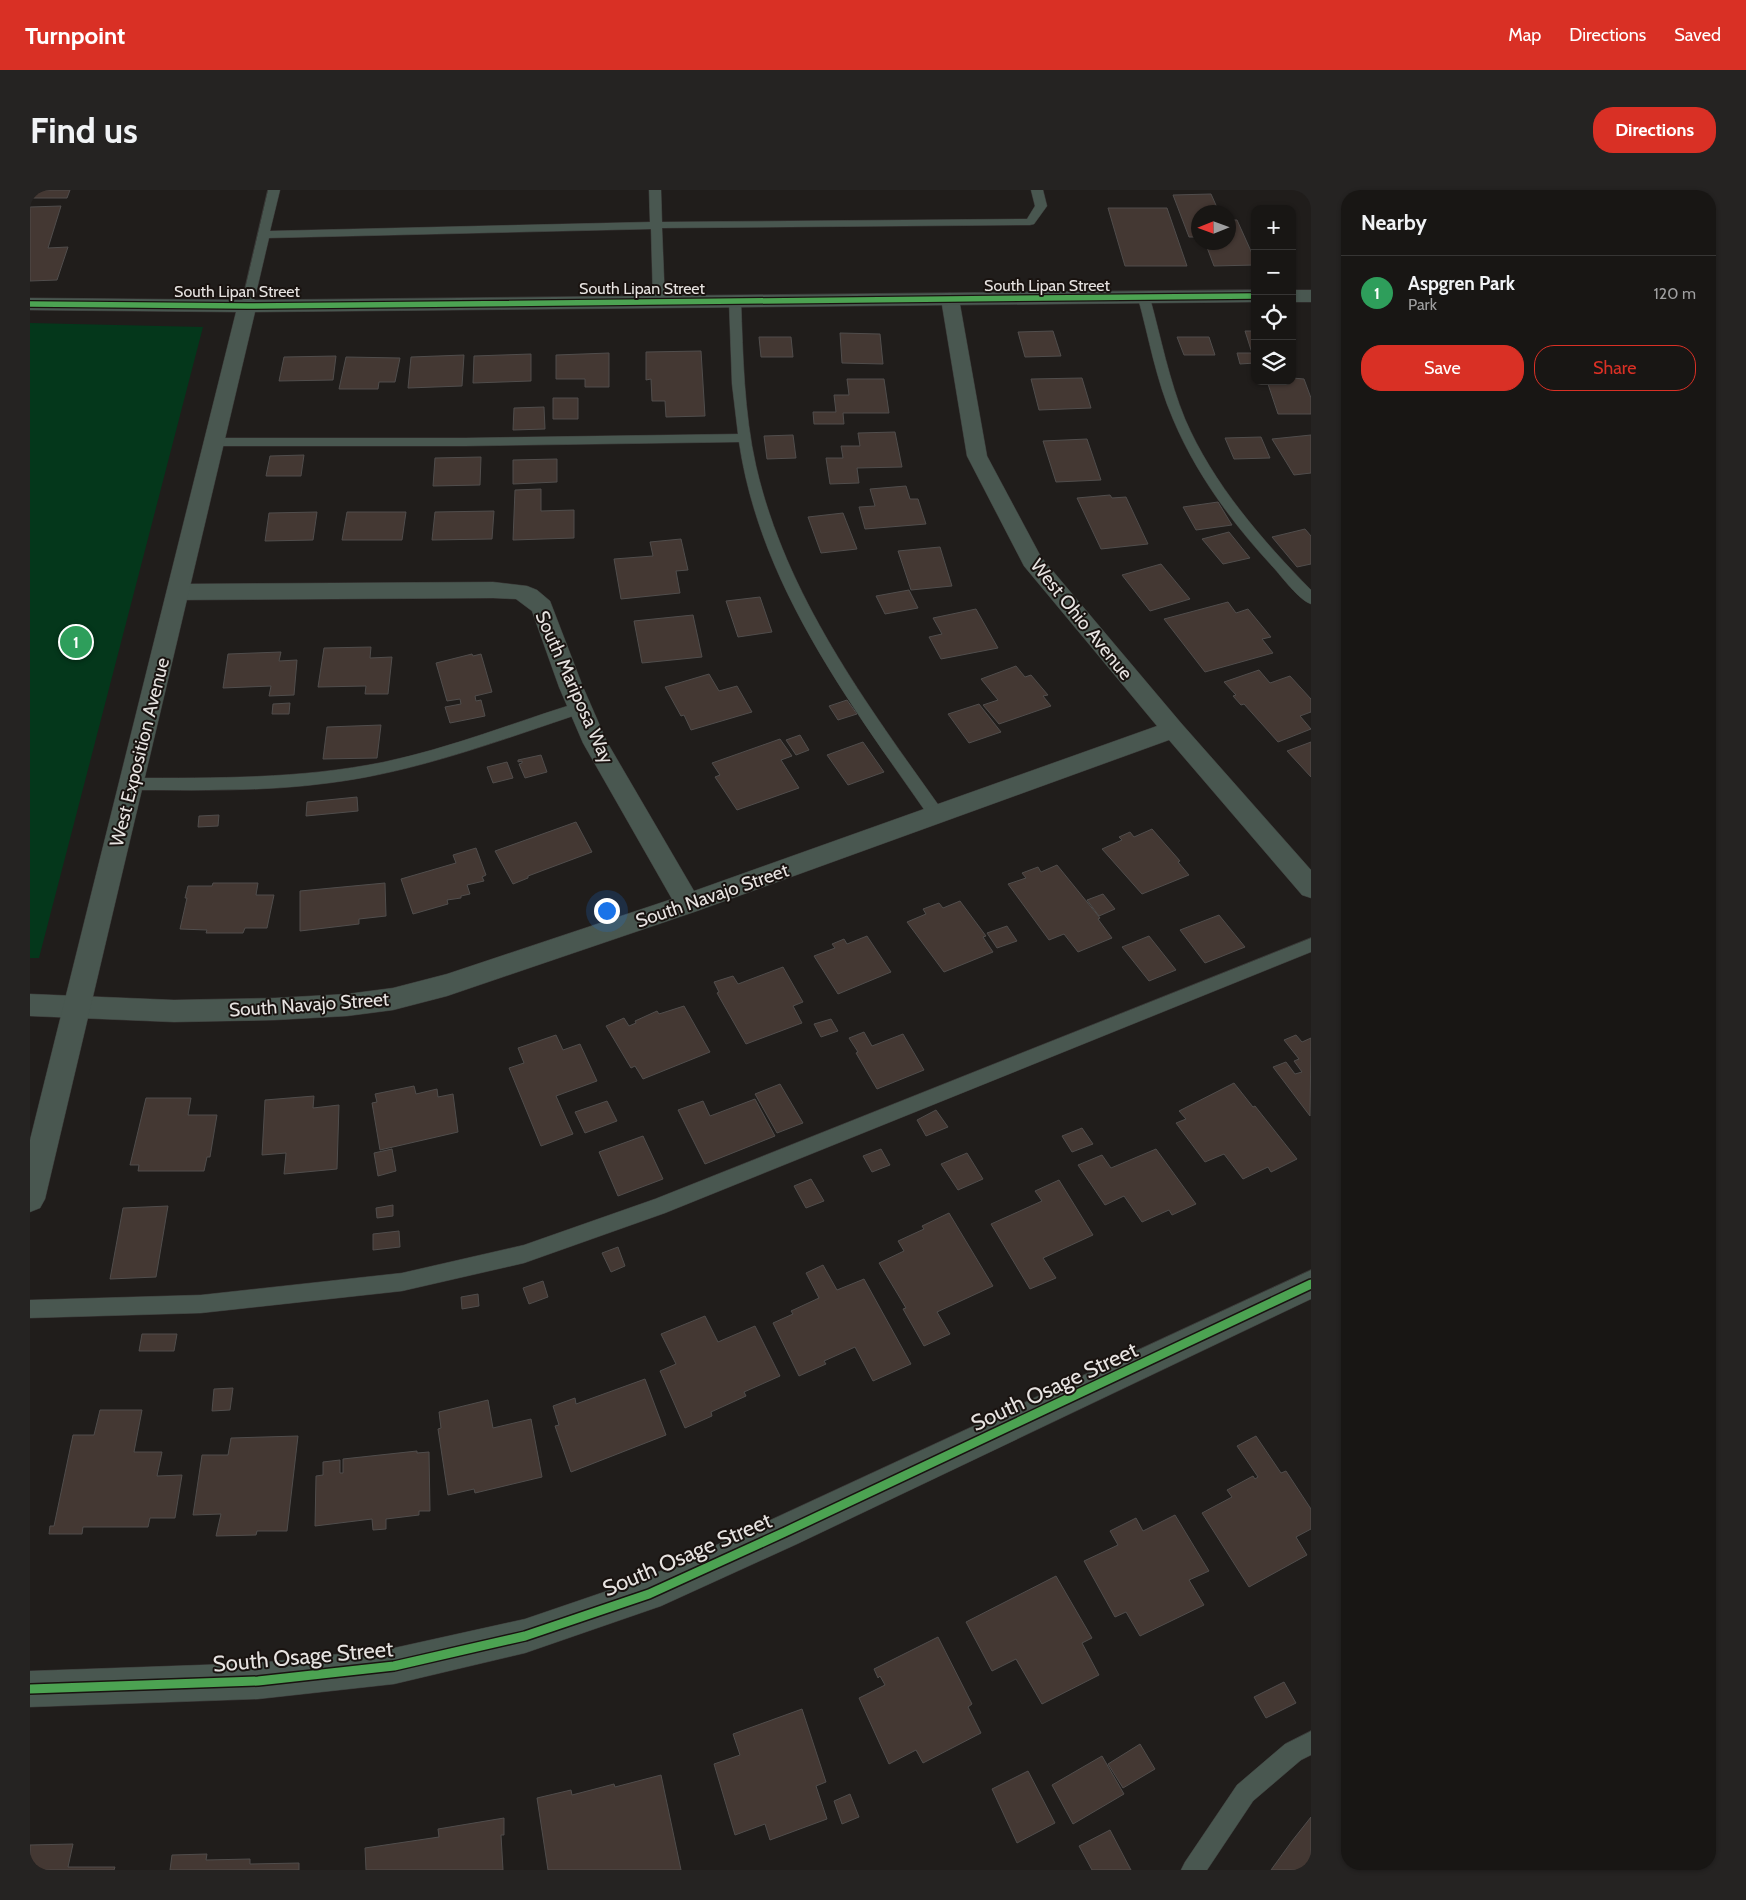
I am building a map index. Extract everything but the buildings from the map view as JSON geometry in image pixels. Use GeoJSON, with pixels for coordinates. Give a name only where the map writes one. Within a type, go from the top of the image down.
{"type":"FeatureCollection","features":[{"type":"Feature","properties":{"kind":"street","name":"South Lipan Street"},"geometry":{"type":"LineString","coordinates":[[30,304],[247,306],[1251,296]]}},
{"type":"Feature","properties":{"kind":"street"},"geometry":{"type":"LineString","coordinates":[[1296,296],[1311,296]]}},
{"type":"Feature","properties":{"kind":"street","name":"West Ohio Avenue"},"geometry":{"type":"LineString","coordinates":[[950,299],[978,456],[1032,561],[1173,729],[1311,888]]}},
{"type":"Feature","properties":{"kind":"street","name":"West Exposition Avenue"},"geometry":{"type":"LineString","coordinates":[[30,1199],[247,306]]}},
{"type":"Feature","properties":{"kind":"street","name":"South Mariposa Way"},"geometry":{"type":"LineString","coordinates":[[178,592],[493,590],[519,591],[529,595],[542,607],[595,743],[688,904]]}},
{"type":"Feature","properties":{"kind":"street","name":"South Navajo Street"},"geometry":{"type":"LineString","coordinates":[[30,1005],[174,1011],[275,1009],[347,1005],[393,999],[447,985],[688,904],[1173,729]]}},
{"type":"Feature","properties":{"kind":"street","name":"South Osage Street"},"geometry":{"type":"LineString","coordinates":[[30,1689],[258,1680],[365,1670],[394,1666],[525,1636],[649,1594],[794,1528],[1311,1284]]}},
{"type":"Feature","properties":{"kind":"lane"},"geometry":{"type":"LineString","coordinates":[[247,306],[274,190]]}},
{"type":"Feature","properties":{"kind":"lane"},"geometry":{"type":"LineString","coordinates":[[655,190],[659,302]]}},
{"type":"Feature","properties":{"kind":"lane"},"geometry":{"type":"LineString","coordinates":[[263,235],[657,225],[1030,222],[1041,206],[1037,190]]}},
{"type":"Feature","properties":{"kind":"lane"},"geometry":{"type":"LineString","coordinates":[[1144,298],[1179,419],[1194,449],[1218,488],[1252,533],[1286,574],[1311,600]]}},
{"type":"Feature","properties":{"kind":"lane"},"geometry":{"type":"LineString","coordinates":[[735,301],[740,411],[750,467],[766,527],[796,598],[833,666],[936,814]]}},
{"type":"Feature","properties":{"kind":"lane"},"geometry":{"type":"LineString","coordinates":[[214,442],[465,442],[745,438]]}},
{"type":"Feature","properties":{"kind":"lane"},"geometry":{"type":"LineString","coordinates":[[131,784],[251,784],[304,781],[358,773],[435,756],[580,708]]}},
{"type":"Feature","properties":{"kind":"lane"},"geometry":{"type":"LineString","coordinates":[[30,1308],[201,1304],[392,1283],[524,1254],[667,1203],[1311,945]]}},
{"type":"Feature","properties":{"kind":"lane"},"geometry":{"type":"LineString","coordinates":[[1193,1870],[1245,1793],[1294,1752],[1311,1742]]}},
{"type":"Feature","properties":{"kind":"green space"},"geometry":{"type":"Polygon","coordinates":[[[30,323],[203,327],[39,958],[30,958],[30,323]]]}},
{"type":"Feature","properties":{"kind":"cycle path"},"geometry":{"type":"LineString","coordinates":[[30,304],[247,306],[1251,296]]}},
{"type":"Feature","properties":{"kind":"cycle path"},"geometry":{"type":"LineString","coordinates":[[30,1689],[258,1681],[394,1666],[525,1636],[649,1594],[785,1532],[1311,1284]]}},
{"type":"Feature","properties":{"kind":"place","name":"Aspgren Park"},"geometry":{"type":"Point","coordinates":[76,642]}}]}
